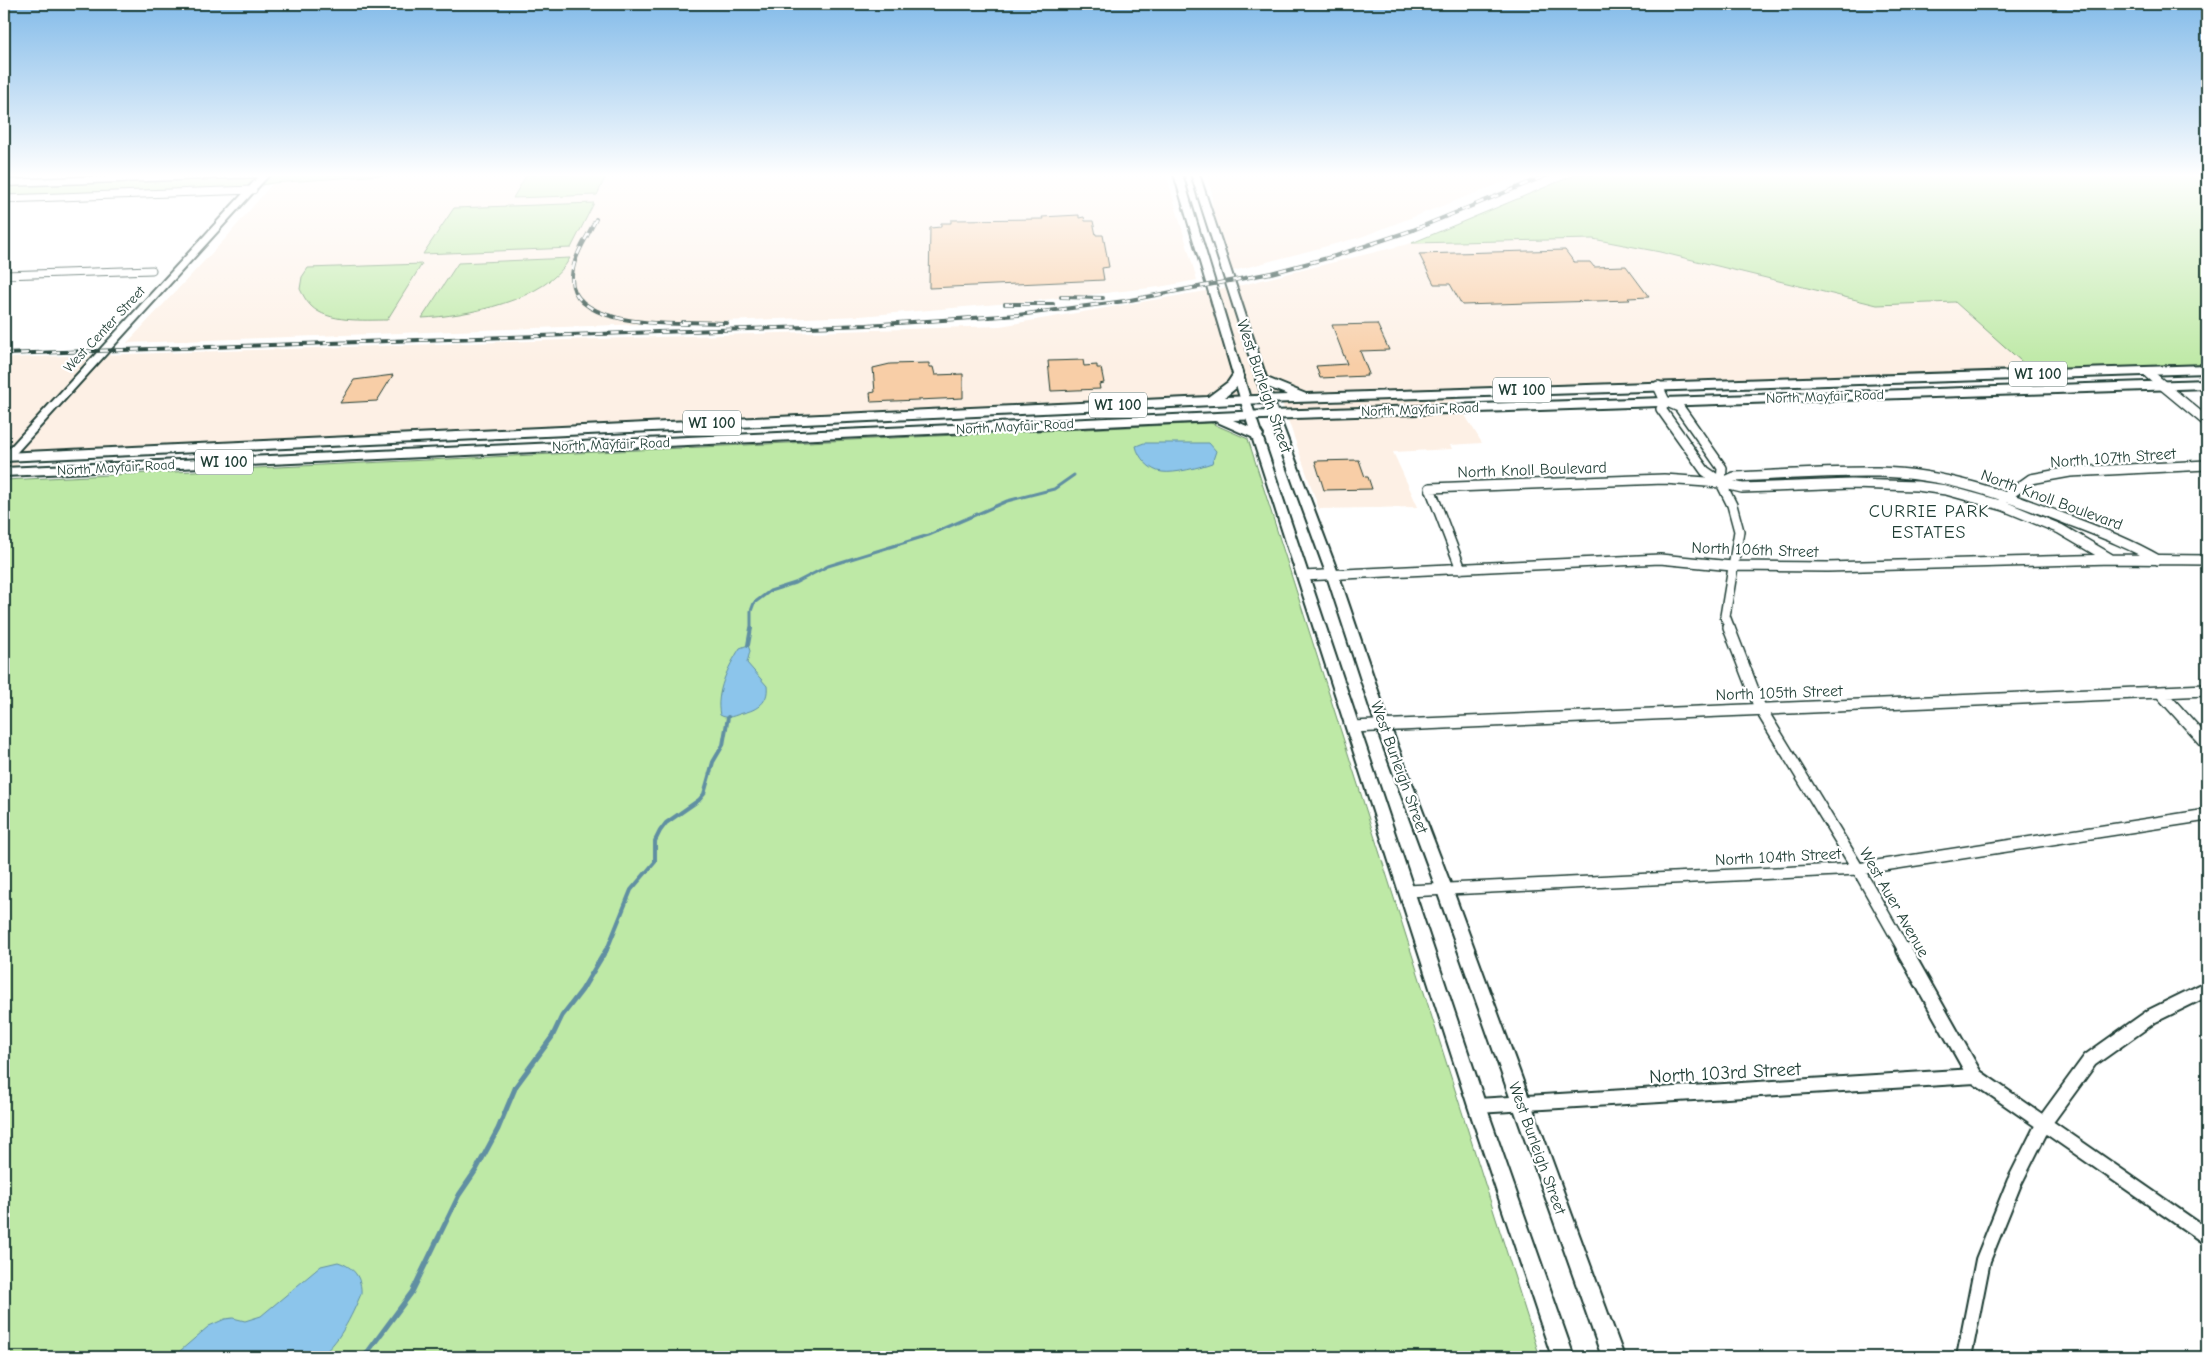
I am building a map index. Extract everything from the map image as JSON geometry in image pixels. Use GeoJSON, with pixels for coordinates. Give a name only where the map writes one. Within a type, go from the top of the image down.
{"type":"FeatureCollection","features":[{"type":"Feature","properties":{"kind":"main road","name":"West Center Street"},"geometry":{"type":"LineString","coordinates":[[4,460],[208,238]]}},
{"type":"Feature","properties":{"kind":"main road","name":"West Burleigh Street"},"geometry":{"type":"LineString","coordinates":[[1197,238],[1256,435],[1563,1357]]}},
{"type":"Feature","properties":{"kind":"main road","name":"West Burleigh Street"},"geometry":{"type":"LineString","coordinates":[[1216,238],[1271,407],[1332,573],[1383,726],[1444,888],[1613,1357]]}},
{"type":"Feature","properties":{"kind":"main road","name":"North Mayfair Road"},"geometry":{"type":"LineString","coordinates":[[1271,407],[1306,397],[2207,369]]}},
{"type":"Feature","properties":{"kind":"main road"},"geometry":{"type":"LineString","coordinates":[[1211,401],[1232,386],[1238,376]]}},
{"type":"Feature","properties":{"kind":"main road"},"geometry":{"type":"LineString","coordinates":[[1262,380],[1306,397]]}},
{"type":"Feature","properties":{"kind":"main road","name":"North Mayfair Road"},"geometry":{"type":"LineString","coordinates":[[4,460],[27,462],[272,452],[370,439],[1211,401],[1247,407],[1665,401],[2207,384]]}},
{"type":"Feature","properties":{"kind":"main road"},"geometry":{"type":"LineString","coordinates":[[1271,407],[1309,404],[1344,396]]}},
{"type":"Feature","properties":{"kind":"main road"},"geometry":{"type":"LineString","coordinates":[[1176,418],[1247,407]]}},
{"type":"Feature","properties":{"kind":"main road","name":"North Mayfair Road"},"geometry":{"type":"LineString","coordinates":[[4,472],[1213,417],[1247,407]]}},
{"type":"Feature","properties":{"kind":"main road"},"geometry":{"type":"LineString","coordinates":[[849,434],[863,426],[939,419],[972,411]]}},
{"type":"Feature","properties":{"kind":"main road"},"geometry":{"type":"LineString","coordinates":[[648,443],[736,430],[830,426],[840,424],[853,417]]}},
{"type":"Feature","properties":{"kind":"main road"},"geometry":{"type":"LineString","coordinates":[[1213,417],[1256,435]]}},
{"type":"Feature","properties":{"kind":"main road"},"geometry":{"type":"LineString","coordinates":[[445,452],[453,446],[472,442],[568,438],[662,426]]}},
{"type":"Feature","properties":{"kind":"main road"},"geometry":{"type":"LineString","coordinates":[[273,460],[357,448],[427,445],[446,440],[452,435]]}},
{"type":"Feature","properties":{"kind":"street"},"geometry":{"type":"LineString","coordinates":[[4,275],[152,270]]}},
{"type":"Feature","properties":{"kind":"street"},"geometry":{"type":"LineString","coordinates":[[2146,371],[2207,422]]}},
{"type":"Feature","properties":{"kind":"street","name":"West Auer Avenue"},"geometry":{"type":"LineString","coordinates":[[1658,386],[1665,401],[1679,407],[1722,468],[1721,482]]}},
{"type":"Feature","properties":{"kind":"street","name":"West Auer Avenue"},"geometry":{"type":"LineString","coordinates":[[1665,401],[1661,409],[1705,470],[1721,482],[1732,505],[1739,531],[1737,553],[1732,566],[1724,616],[1760,708],[1858,869],[1975,1076],[2207,1237]]}},
{"type":"Feature","properties":{"kind":"street","name":"North 107th Street"},"geometry":{"type":"LineString","coordinates":[[1999,504],[2006,496],[2031,479],[2070,472],[2207,465]]}},
{"type":"Feature","properties":{"kind":"street","name":"North Knoll Boulevard"},"geometry":{"type":"LineString","coordinates":[[1721,482],[1734,477],[1864,472],[1900,473],[1964,483],[2006,496],[2133,545],[2160,560]]}},
{"type":"Feature","properties":{"kind":"street","name":"North Knoll Boulevard"},"geometry":{"type":"LineString","coordinates":[[1461,569],[1430,488],[1664,479],[1721,482],[1742,488],[1865,484],[1902,485],[1962,494],[1999,504],[2033,517],[2078,538],[2112,559]]}},
{"type":"Feature","properties":{"kind":"street","name":"North 106th Street"},"geometry":{"type":"LineString","coordinates":[[1303,576],[1332,573],[1461,569],[1660,559],[1732,566],[1828,567],[2112,559],[2207,560]]}},
{"type":"Feature","properties":{"kind":"street","name":"North 105th Street"},"geometry":{"type":"LineString","coordinates":[[1352,727],[2207,690]]}},
{"type":"Feature","properties":{"kind":"street"},"geometry":{"type":"LineString","coordinates":[[2161,693],[2207,744]]}},
{"type":"Feature","properties":{"kind":"street","name":"North 104th Street"},"geometry":{"type":"LineString","coordinates":[[1407,891],[1858,869],[2207,815]]}},
{"type":"Feature","properties":{"kind":"street"},"geometry":{"type":"LineString","coordinates":[[1964,1357],[1983,1260],[2014,1184],[2044,1123],[2090,1060],[2152,1016],[2207,989]]}},
{"type":"Feature","properties":{"kind":"street","name":"North 103rd Street"},"geometry":{"type":"LineString","coordinates":[[1478,1106],[1975,1076]]}},
{"type":"Feature","properties":{"kind":"shaded area"},"geometry":{"type":"Polygon","coordinates":[[[226,238],[1185,238],[1197,280],[1159,287],[1032,301],[860,316],[127,343],[226,238]]]}},
{"type":"Feature","properties":{"kind":"shaded area"},"geometry":{"type":"Polygon","coordinates":[[[1222,238],[1359,238],[1233,271],[1222,238]]]}},
{"type":"Feature","properties":{"kind":"shaded area"},"geometry":{"type":"Polygon","coordinates":[[[1593,239],[1660,252],[1877,305],[1955,302],[2031,370],[1449,389],[1482,443],[1450,445],[1452,449],[1393,452],[1418,507],[1319,509],[1279,394],[30,451],[4,478],[4,358],[1000,326],[1242,285],[1412,243],[1593,239]]]}},
{"type":"Feature","properties":{"kind":"green space"},"geometry":{"type":"Polygon","coordinates":[[[434,238],[576,238],[571,248],[423,254],[434,238]]]}},
{"type":"Feature","properties":{"kind":"green space"},"geometry":{"type":"Polygon","coordinates":[[[1425,238],[2207,238],[2207,364],[2031,370],[1955,302],[1877,305],[1660,252],[1593,239],[1412,243],[1425,238]]]}},
{"type":"Feature","properties":{"kind":"green space"},"geometry":{"type":"Polygon","coordinates":[[[570,258],[559,273],[543,285],[524,295],[504,303],[460,314],[422,318],[458,263],[570,258]]]}},
{"type":"Feature","properties":{"kind":"green space"},"geometry":{"type":"Polygon","coordinates":[[[422,264],[387,320],[357,320],[327,315],[311,306],[300,289],[302,277],[308,268],[422,264]]]}},
{"type":"Feature","properties":{"kind":"green space"},"geometry":{"type":"Polygon","coordinates":[[[1211,423],[1248,439],[1540,1357],[4,1357],[4,480],[1211,423]]]}},
{"type":"Feature","properties":{"kind":"water"},"geometry":{"type":"Polygon","coordinates":[[[1144,443],[1209,443],[1216,451],[1212,463],[1180,471],[1162,472],[1153,469],[1139,455],[1136,446],[1144,443]]]}},
{"type":"Feature","properties":{"kind":"water"},"geometry":{"type":"Polygon","coordinates":[[[748,645],[750,651],[747,663],[767,686],[766,697],[753,710],[732,717],[720,715],[719,698],[724,680],[740,648],[748,645]]]}},
{"type":"Feature","properties":{"kind":"water"},"geometry":{"type":"Polygon","coordinates":[[[338,1262],[353,1270],[356,1274],[360,1283],[361,1294],[338,1338],[318,1357],[173,1357],[209,1326],[225,1319],[233,1318],[245,1321],[261,1316],[321,1266],[338,1262]]]}},
{"type":"Feature","properties":{"kind":"building"},"geometry":{"type":"Polygon","coordinates":[[[930,238],[1103,238],[1109,267],[1102,268],[1104,280],[929,288],[930,238]]]}},
{"type":"Feature","properties":{"kind":"building"},"geometry":{"type":"Polygon","coordinates":[[[1565,250],[1574,262],[1590,262],[1594,267],[1626,266],[1649,297],[1628,298],[1630,300],[1462,305],[1450,284],[1434,284],[1419,254],[1565,250]]]}},
{"type":"Feature","properties":{"kind":"building"},"geometry":{"type":"Polygon","coordinates":[[[1377,324],[1389,350],[1360,351],[1369,374],[1366,374],[1367,376],[1320,378],[1316,366],[1347,364],[1332,325],[1377,324]]]}},
{"type":"Feature","properties":{"kind":"building"},"geometry":{"type":"Polygon","coordinates":[[[1083,360],[1084,366],[1097,365],[1097,368],[1101,368],[1104,383],[1099,384],[1100,389],[1051,391],[1048,361],[1083,360]]]}},
{"type":"Feature","properties":{"kind":"building"},"geometry":{"type":"Polygon","coordinates":[[[929,363],[929,367],[933,367],[935,375],[963,374],[963,398],[871,402],[870,393],[875,392],[873,368],[890,364],[929,363]]]}},
{"type":"Feature","properties":{"kind":"building"},"geometry":{"type":"Polygon","coordinates":[[[393,375],[377,401],[340,403],[354,380],[393,375]]]}},
{"type":"Feature","properties":{"kind":"building"},"geometry":{"type":"Polygon","coordinates":[[[1359,460],[1372,489],[1324,490],[1315,461],[1359,460]]]}},
{"type":"Feature","properties":{"kind":"waterway"},"geometry":{"type":"LineString","coordinates":[[751,628],[751,611],[754,603],[770,591],[795,583],[828,566],[929,535],[1007,501],[1054,489],[1074,475]]}},
{"type":"Feature","properties":{"kind":"waterway"},"geometry":{"type":"LineString","coordinates":[[748,645],[751,628]]}},
{"type":"Feature","properties":{"kind":"waterway"},"geometry":{"type":"LineString","coordinates":[[606,952],[631,890],[655,862],[655,841],[660,831],[666,823],[699,800],[704,794],[713,762],[723,745],[728,717]]}},
{"type":"Feature","properties":{"kind":"waterway"},"geometry":{"type":"LineString","coordinates":[[364,1357],[412,1292],[459,1195],[476,1170],[498,1129],[516,1086],[552,1037],[562,1016],[582,990],[606,950]]}},
{"type":"Feature","properties":{"kind":"railway"},"geometry":{"type":"LineString","coordinates":[[586,238],[575,261],[572,276],[575,292],[584,303],[599,312],[617,318],[656,323],[688,324]]}},
{"type":"Feature","properties":{"kind":"railway"},"geometry":{"type":"LineString","coordinates":[[4,354],[867,325],[1018,315],[1125,301],[1271,273],[1335,256],[1390,238]]}},
{"type":"Feature","properties":{"kind":"railway"},"geometry":{"type":"LineString","coordinates":[[1061,297],[1103,298]]}},
{"type":"Feature","properties":{"kind":"railway"},"geometry":{"type":"LineString","coordinates":[[1005,304],[1053,304]]}},
{"type":"Feature","properties":{"kind":"railway"},"geometry":{"type":"LineString","coordinates":[[682,322],[727,323]]}},
{"type":"Feature","properties":{"kind":"district","name":"CURRIE PARK ESTATES"},"geometry":{"type":"Point","coordinates":[1929,521]}}]}
